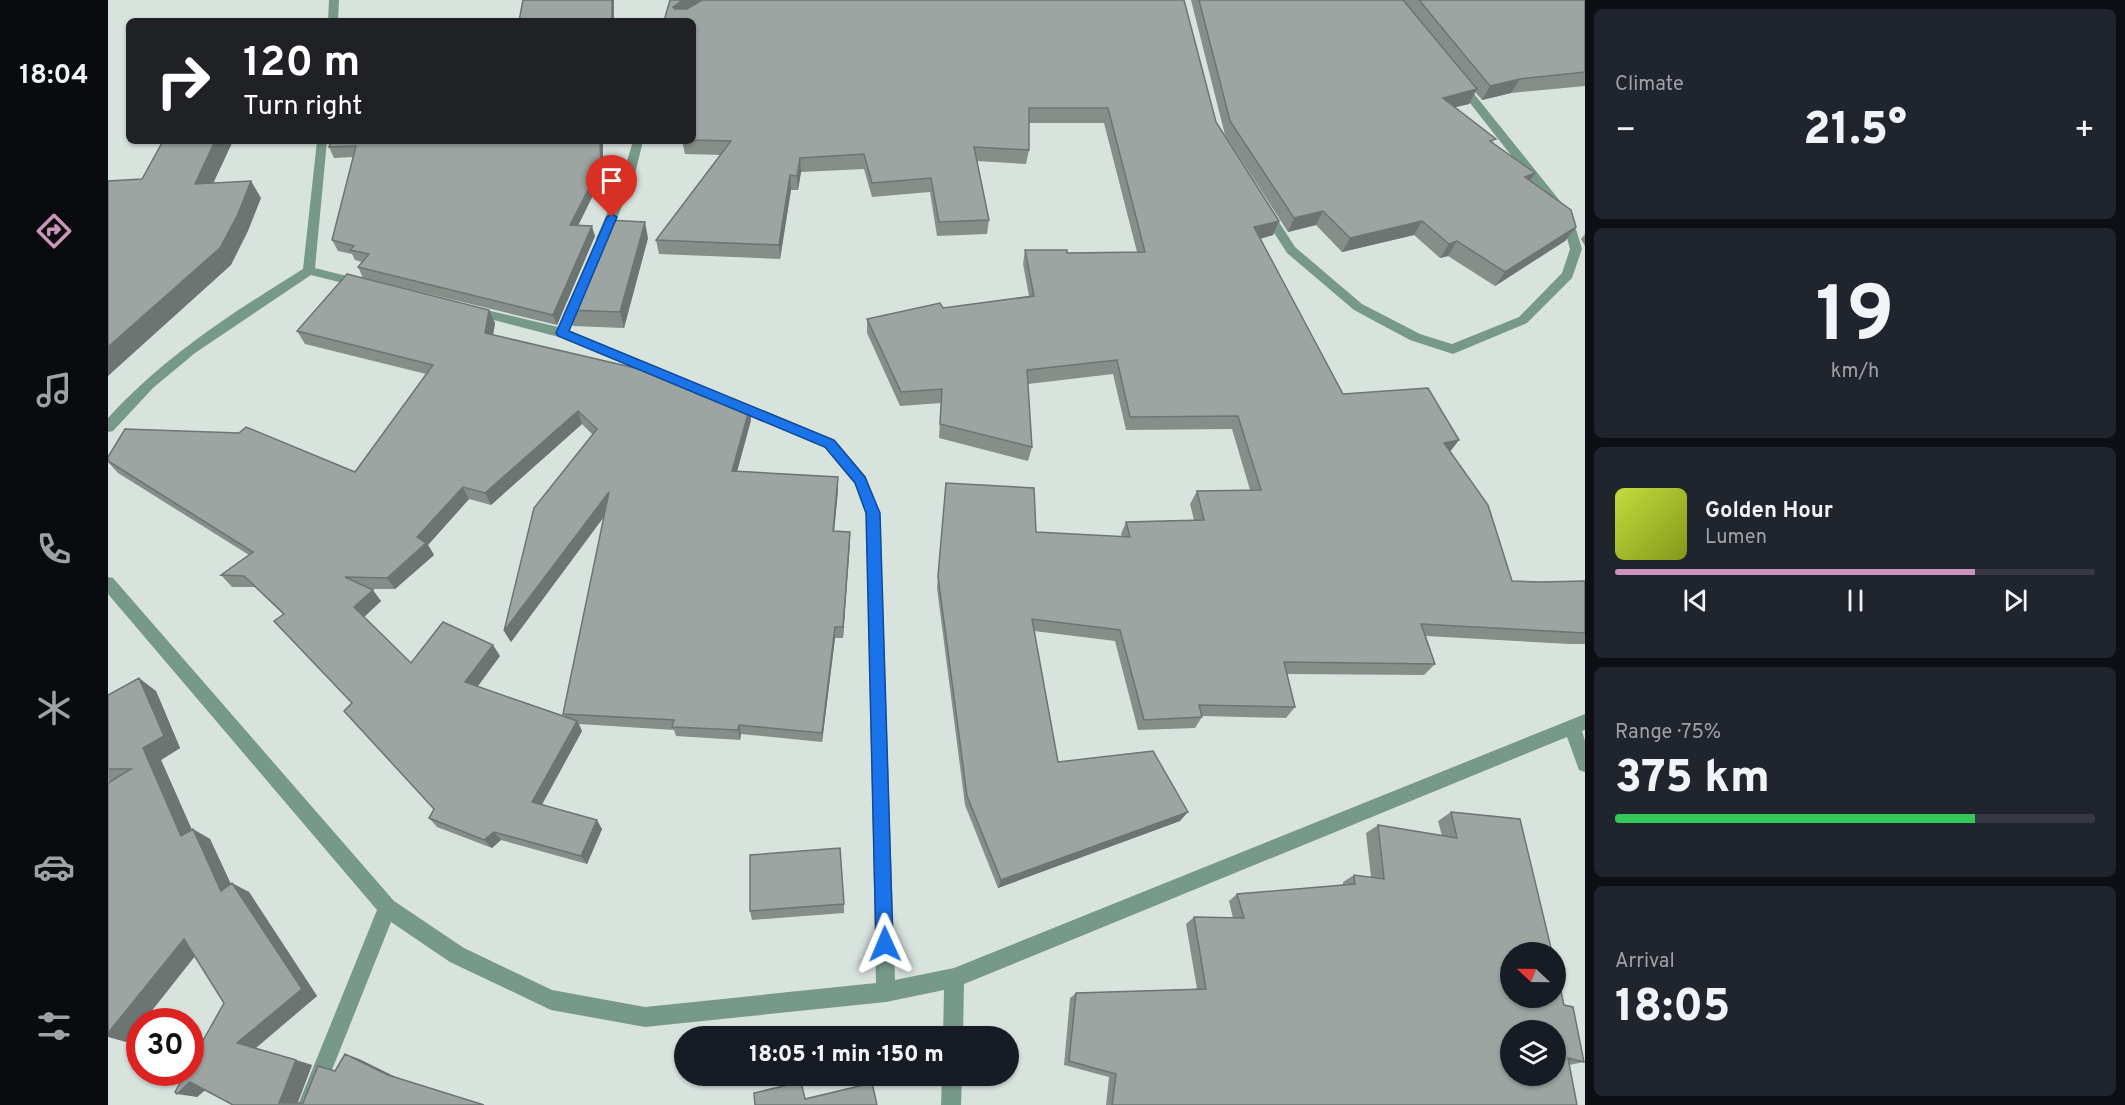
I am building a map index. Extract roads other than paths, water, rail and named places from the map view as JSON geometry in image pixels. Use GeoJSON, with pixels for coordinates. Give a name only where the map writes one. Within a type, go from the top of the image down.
{"type":"FeatureCollection","features":[{"type":"Feature","properties":{"kind":"street"},"geometry":{"type":"LineString","coordinates":[[333,18],[334,0]]}},
{"type":"Feature","properties":{"kind":"street"},"geometry":{"type":"LineString","coordinates":[[1261,202],[1291,250],[1358,307],[1415,337],[1453,349],[1523,320],[1568,275],[1576,249],[1568,219],[1452,73]]}},
{"type":"Feature","properties":{"kind":"street"},"geometry":{"type":"LineString","coordinates":[[309,271],[322,144]]}},
{"type":"Feature","properties":{"kind":"street"},"geometry":{"type":"LineString","coordinates":[[597,250],[628,178],[637,144]]}},
{"type":"Feature","properties":{"kind":"street"},"geometry":{"type":"LineString","coordinates":[[108,427],[174,362],[225,324],[309,271],[378,288]]}},
{"type":"Feature","properties":{"kind":"street"},"geometry":{"type":"LineString","coordinates":[[562,333],[584,281]]}},
{"type":"Feature","properties":{"kind":"street"},"geometry":{"type":"LineString","coordinates":[[458,307],[562,333],[691,386]]}},
{"type":"Feature","properties":{"kind":"street"},"geometry":{"type":"LineString","coordinates":[[723,399],[830,444],[861,481],[873,513],[886,992]]}},
{"type":"Feature","properties":{"kind":"street"},"geometry":{"type":"LineString","coordinates":[[108,583],[387,908],[457,956],[551,1000],[645,1017],[886,992],[954,978],[1579,725],[1585,764]]}},
{"type":"Feature","properties":{"kind":"street"},"geometry":{"type":"LineString","coordinates":[[308,1105],[387,908]]}},
{"type":"Feature","properties":{"kind":"street"},"geometry":{"type":"LineString","coordinates":[[953,1026],[954,978]]}},
{"type":"Feature","properties":{"kind":"street"},"geometry":{"type":"LineString","coordinates":[[951,1105],[952,1086]]}}]}
